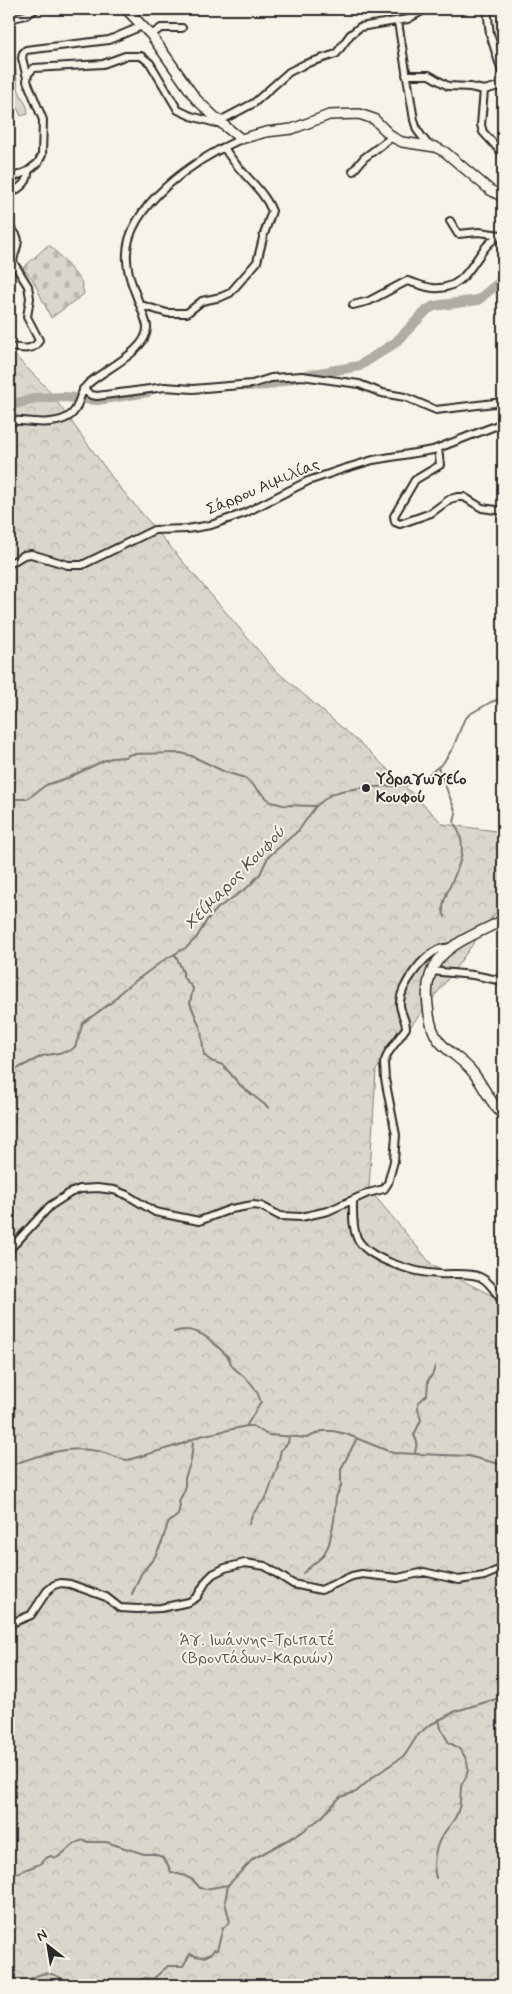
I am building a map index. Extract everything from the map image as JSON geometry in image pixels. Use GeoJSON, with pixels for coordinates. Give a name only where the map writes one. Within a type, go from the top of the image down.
{"type":"FeatureCollection","features":[{"type":"Feature","properties":{"kind":"main road"},"geometry":{"type":"LineString","coordinates":[[126,9],[151,35],[196,99],[220,122],[242,139],[266,132],[292,129],[323,116],[359,114],[374,119],[392,136],[407,144],[429,146],[445,152],[490,190],[503,198]]}},
{"type":"Feature","properties":{"kind":"main road"},"geometry":{"type":"LineString","coordinates":[[503,920],[468,936],[450,947],[437,960],[431,971],[427,1003],[435,1036],[443,1046],[472,1071],[494,1105],[503,1115]]}},
{"type":"Feature","properties":{"kind":"street"},"geometry":{"type":"LineString","coordinates":[[9,19],[26,15],[36,9]]}},
{"type":"Feature","properties":{"kind":"street"},"geometry":{"type":"LineString","coordinates":[[27,78],[32,69],[40,67],[103,64],[125,56],[141,56],[150,63],[178,110],[213,124],[254,103],[289,72],[305,64],[336,54],[350,35],[360,27],[398,22],[426,9]]}},
{"type":"Feature","properties":{"kind":"street"},"geometry":{"type":"LineString","coordinates":[[406,76],[429,75],[448,86],[468,86],[484,90],[501,86],[502,72],[490,34],[486,9]]}},
{"type":"Feature","properties":{"kind":"street"},"geometry":{"type":"LineString","coordinates":[[398,22],[416,126],[429,146]]}},
{"type":"Feature","properties":{"kind":"street"},"geometry":{"type":"LineString","coordinates":[[9,179],[28,171],[38,162],[42,155],[43,122],[27,78],[22,58],[23,53],[26,50],[109,40],[142,26]]}},
{"type":"Feature","properties":{"kind":"street"},"geometry":{"type":"LineString","coordinates":[[151,35],[161,28],[182,28]]}},
{"type":"Feature","properties":{"kind":"street"},"geometry":{"type":"LineString","coordinates":[[484,90],[481,125],[483,132],[503,154]]}},
{"type":"Feature","properties":{"kind":"street"},"geometry":{"type":"LineString","coordinates":[[354,171],[364,158],[392,136]]}},
{"type":"Feature","properties":{"kind":"street"},"geometry":{"type":"LineString","coordinates":[[9,420],[44,422],[65,419],[73,413],[82,391],[143,341],[147,329],[126,259],[128,238],[136,220],[144,208],[169,182],[242,139]]}},
{"type":"Feature","properties":{"kind":"street"},"geometry":{"type":"LineString","coordinates":[[141,305],[167,312],[188,312],[202,301],[230,293],[255,265],[260,254],[272,209],[262,194],[232,162],[224,148]]}},
{"type":"Feature","properties":{"kind":"street"},"geometry":{"type":"LineString","coordinates":[[9,195],[28,180],[28,171]]}},
{"type":"Feature","properties":{"kind":"street"},"geometry":{"type":"LineString","coordinates":[[450,221],[458,234],[474,232],[502,234]]}},
{"type":"Feature","properties":{"kind":"street"},"geometry":{"type":"LineString","coordinates":[[9,227],[18,237],[19,244],[13,262],[28,286],[30,298],[27,317],[39,340],[37,345],[32,348],[9,348]]}},
{"type":"Feature","properties":{"kind":"street"},"geometry":{"type":"LineString","coordinates":[[353,305],[369,301],[407,281],[432,288],[446,287],[457,283],[466,276],[482,250],[502,234]]}},
{"type":"Feature","properties":{"kind":"street"},"geometry":{"type":"LineString","coordinates":[[82,391],[97,396],[165,387],[193,389],[252,384],[271,378],[302,376],[359,384],[382,393],[405,397],[436,410],[503,402]]}},
{"type":"Feature","properties":{"kind":"street","name":"Σάρρου Αιμιλίας"},"geometry":{"type":"LineString","coordinates":[[9,564],[24,555],[31,554],[68,565],[82,565],[154,530],[187,530],[211,525],[245,513],[301,485],[343,469],[372,460],[438,448],[503,423]]}},
{"type":"Feature","properties":{"kind":"street"},"geometry":{"type":"LineString","coordinates":[[438,448],[440,465],[415,480],[394,516],[395,522],[400,524],[432,513],[450,499],[458,497],[464,497],[482,508],[503,511]]}},
{"type":"Feature","properties":{"kind":"street"},"geometry":{"type":"LineString","coordinates":[[9,1250],[50,1206],[70,1193],[86,1188],[114,1190],[127,1195],[155,1212],[199,1221],[231,1209],[253,1205],[261,1206],[280,1216],[300,1216],[328,1211],[368,1193],[385,1188],[394,1161],[396,1128],[385,1079],[384,1063],[388,1053],[406,1028],[400,1004],[402,989],[413,972],[435,952],[450,947]]}},
{"type":"Feature","properties":{"kind":"street"},"geometry":{"type":"LineString","coordinates":[[431,971],[473,975],[503,981]]}},
{"type":"Feature","properties":{"kind":"street"},"geometry":{"type":"LineString","coordinates":[[353,1200],[356,1236],[360,1243],[370,1252],[390,1262],[423,1272],[478,1276],[487,1282],[503,1302]]}},
{"type":"Feature","properties":{"kind":"street"},"geometry":{"type":"LineString","coordinates":[[9,1624],[31,1615],[47,1591],[54,1585],[61,1583],[70,1584],[106,1597],[120,1608],[145,1609],[174,1606],[189,1602],[197,1597],[204,1584],[213,1574],[225,1568],[246,1563],[265,1566],[291,1583],[317,1590],[362,1574],[398,1578],[424,1572],[459,1580],[484,1576],[503,1568]]}},
{"type":"Feature","properties":{"kind":"green space"},"geometry":{"type":"Polygon","coordinates":[[[9,51],[15,66],[19,91],[28,110],[28,114],[21,116],[16,105],[9,106],[9,51]]]}},
{"type":"Feature","properties":{"kind":"green space"},"geometry":{"type":"Polygon","coordinates":[[[48,245],[53,248],[81,281],[84,294],[51,318],[33,280],[23,268],[48,245]]]}},
{"type":"Feature","properties":{"kind":"green space","name":"Άγ. Ιωάννης-Τριπατέ (Βροντάδων-Καρυών)"},"geometry":{"type":"Polygon","coordinates":[[[9,350],[46,387],[117,484],[274,669],[369,751],[443,824],[503,832],[502,904],[444,984],[376,1070],[369,1189],[433,1266],[503,1301],[503,1985],[488,1985],[473,1980],[428,1985],[9,1985],[9,350]]]}},
{"type":"Feature","properties":{"kind":"waterway"},"geometry":{"type":"LineString","coordinates":[[245,386],[268,385],[302,376],[359,366],[395,343],[427,310],[434,306],[478,300],[503,279]]}},
{"type":"Feature","properties":{"kind":"waterway"},"geometry":{"type":"LineString","coordinates":[[9,406],[36,398],[65,397],[97,400],[148,392]]}},
{"type":"Feature","properties":{"kind":"waterway","name":"Χείμαρος Κουφού"},"geometry":{"type":"LineString","coordinates":[[9,1073],[42,1056],[69,1051],[75,1047],[83,1023],[164,960],[187,947],[197,937],[207,920],[218,908],[248,887],[260,874],[268,857],[299,830],[316,806],[330,795],[360,788],[407,785],[416,782],[443,763],[453,748],[464,720],[470,714],[491,702],[503,698]]}},
{"type":"Feature","properties":{"kind":"waterway"},"geometry":{"type":"LineString","coordinates":[[9,799],[27,799],[46,785],[70,777],[112,758],[125,757],[131,754],[181,753],[192,756],[225,772],[245,778],[271,802],[283,805],[315,806]]}},
{"type":"Feature","properties":{"kind":"waterway"},"geometry":{"type":"LineString","coordinates":[[438,767],[456,813],[454,823],[461,837],[462,850],[455,876],[445,898],[443,908],[445,917]]}},
{"type":"Feature","properties":{"kind":"waterway"},"geometry":{"type":"LineString","coordinates":[[175,954],[183,972],[183,977],[193,988],[190,1003],[201,1030],[204,1055],[211,1061],[223,1065],[241,1086],[269,1108]]}},
{"type":"Feature","properties":{"kind":"waterway"},"geometry":{"type":"LineString","coordinates":[[174,1332],[190,1330],[204,1335],[222,1350],[232,1366],[249,1381],[261,1402],[247,1425]]}},
{"type":"Feature","properties":{"kind":"waterway"},"geometry":{"type":"LineString","coordinates":[[415,1453],[417,1442],[414,1435],[421,1420],[418,1403],[427,1395],[428,1381],[435,1366]]}},
{"type":"Feature","properties":{"kind":"waterway"},"geometry":{"type":"LineString","coordinates":[[9,1466],[52,1452],[75,1449],[97,1451],[128,1460],[182,1444],[200,1436],[247,1426],[252,1426],[268,1435],[307,1438],[322,1431],[333,1431],[346,1434],[393,1453],[468,1456],[503,1465]]}},
{"type":"Feature","properties":{"kind":"waterway"},"geometry":{"type":"LineString","coordinates":[[249,1524],[252,1515],[267,1496],[281,1450],[288,1443],[289,1436]]}},
{"type":"Feature","properties":{"kind":"waterway"},"geometry":{"type":"LineString","coordinates":[[303,1573],[323,1556],[329,1544],[334,1521],[336,1497],[341,1486],[341,1469],[356,1440]]}},
{"type":"Feature","properties":{"kind":"waterway"},"geometry":{"type":"LineString","coordinates":[[132,1594],[141,1574],[154,1558],[168,1523],[178,1515],[179,1501],[185,1490],[185,1478],[191,1461],[193,1442]]}},
{"type":"Feature","properties":{"kind":"waterway"},"geometry":{"type":"LineString","coordinates":[[132,1985],[145,1978],[153,1979],[168,1966],[183,1966],[190,1954],[203,1957],[217,1950],[223,1928],[230,1922],[225,1902],[228,1885],[253,1859],[302,1832],[322,1817],[340,1797],[356,1792],[373,1777],[405,1755],[417,1736],[428,1726],[456,1711],[503,1697]]}},
{"type":"Feature","properties":{"kind":"waterway"},"geometry":{"type":"LineString","coordinates":[[436,1878],[434,1865],[439,1840],[457,1814],[462,1783],[468,1772],[465,1756],[458,1748],[449,1743],[441,1729],[439,1719]]}},
{"type":"Feature","properties":{"kind":"waterway"},"geometry":{"type":"LineString","coordinates":[[9,1876],[40,1864],[51,1856],[56,1858],[75,1843],[84,1840],[88,1842],[106,1842],[144,1854],[154,1854],[162,1857],[171,1872],[193,1880],[200,1888],[205,1889],[228,1885]]}},
{"type":"Feature","properties":{"kind":"waterway"},"geometry":{"type":"LineString","coordinates":[[22,1985],[36,1976],[47,1973],[53,1974],[73,1985]]}},
{"type":"Feature","properties":{"kind":"place","name":"Υδραγωγείο Κουφού"},"geometry":{"type":"Point","coordinates":[366,788]}}]}
